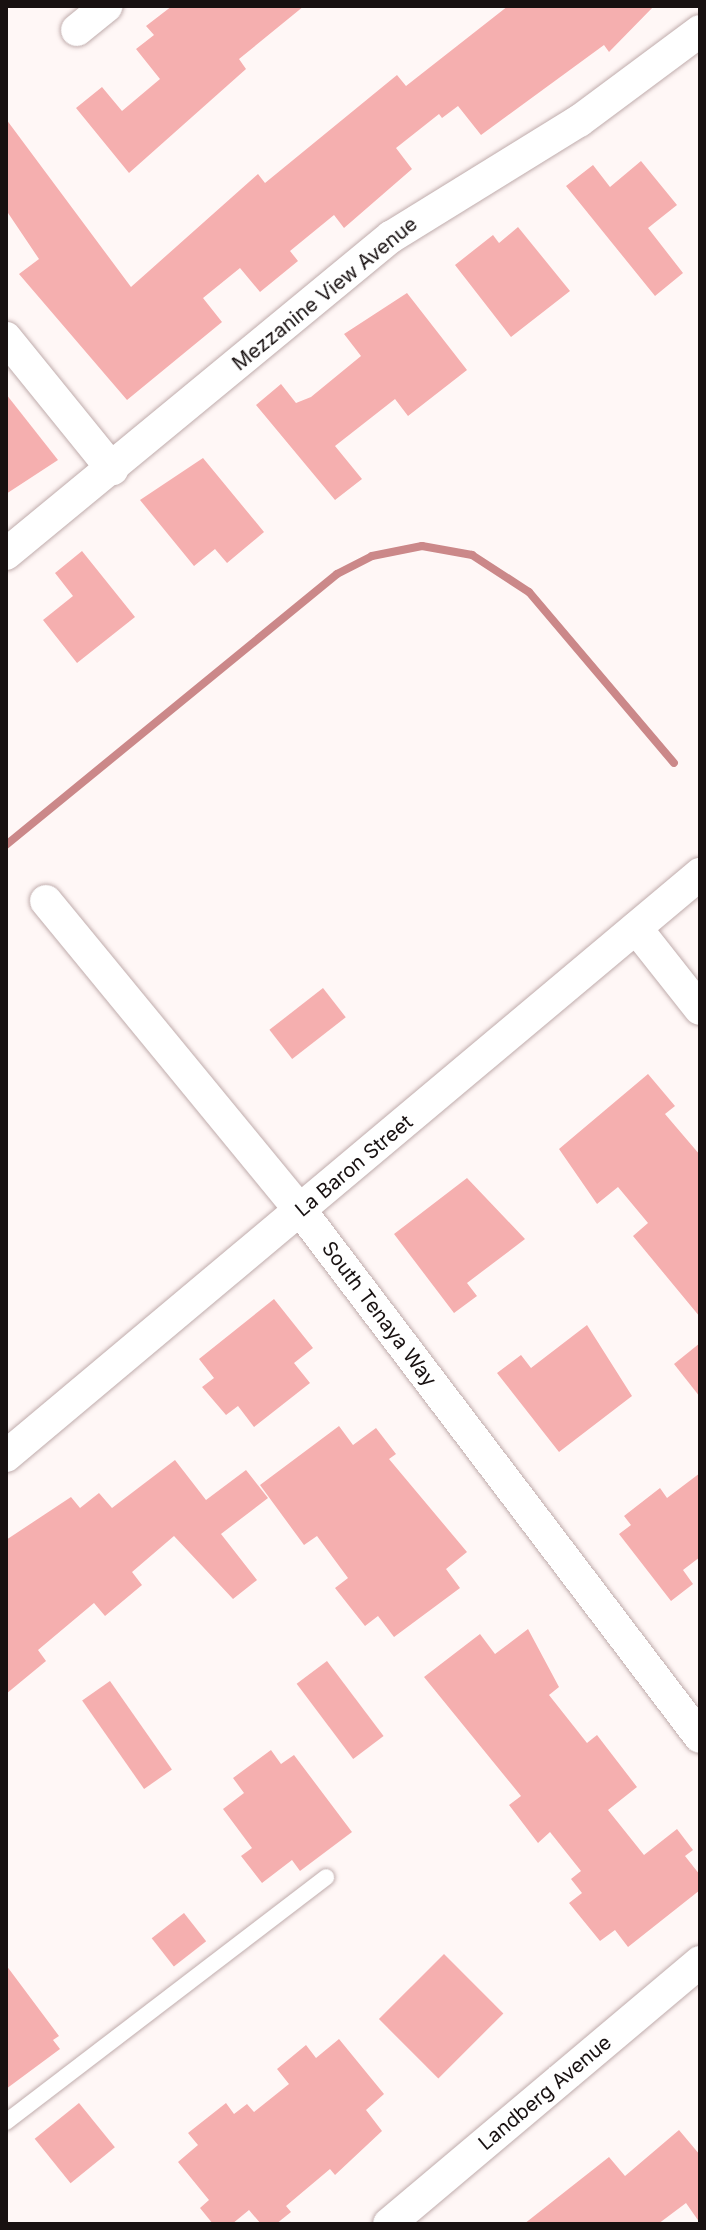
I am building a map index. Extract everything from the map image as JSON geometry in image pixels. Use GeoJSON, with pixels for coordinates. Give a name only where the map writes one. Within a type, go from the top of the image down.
{"type":"FeatureCollection","features":[{"type":"Feature","properties":{"kind":"street"},"geometry":{"type":"LineString","coordinates":[[77,30],[107,6]]}},
{"type":"Feature","properties":{"kind":"street","name":"Mezzanine View Avenue"},"geometry":{"type":"LineString","coordinates":[[6,554],[391,237],[579,121],[700,31]]}},
{"type":"Feature","properties":{"kind":"street"},"geometry":{"type":"LineString","coordinates":[[6,338],[112,469]]}},
{"type":"Feature","properties":{"kind":"street","name":"La Baron Street"},"geometry":{"type":"LineString","coordinates":[[6,1456],[700,874]]}},
{"type":"Feature","properties":{"kind":"street","name":"South Tenaya Way"},"geometry":{"type":"LineString","coordinates":[[46,901],[301,1211],[700,1737]]}},
{"type":"Feature","properties":{"kind":"street"},"geometry":{"type":"LineString","coordinates":[[636,928],[700,1009]]}},
{"type":"Feature","properties":{"kind":"street","name":"Landberg Avenue"},"geometry":{"type":"LineString","coordinates":[[389,2224],[700,1962]]}},
{"type":"Feature","properties":{"kind":"lane"},"geometry":{"type":"LineString","coordinates":[[6,2122],[326,1877]]}},
{"type":"Feature","properties":{"kind":"building"},"geometry":{"type":"Polygon","coordinates":[[[172,6],[304,6],[239,59],[246,69],[129,173],[76,108],[102,87],[122,111],[160,79],[136,49],[154,35],[146,26],[172,6]]]}},
{"type":"Feature","properties":{"kind":"building"},"geometry":{"type":"Polygon","coordinates":[[[508,6],[654,6],[609,52],[604,45],[481,135],[458,106],[442,118],[439,114],[396,148],[412,169],[344,228],[334,215],[290,251],[298,261],[260,292],[240,268],[203,298],[222,322],[127,400],[19,274],[39,259],[6,210],[6,119],[131,287],[258,174],[265,183],[397,75],[406,86],[508,6]]]}},
{"type":"Feature","properties":{"kind":"building"},"geometry":{"type":"Polygon","coordinates":[[[641,161],[677,205],[648,228],[683,273],[655,296],[566,186],[593,165],[610,187],[641,161]]]}},
{"type":"Feature","properties":{"kind":"building"},"geometry":{"type":"Polygon","coordinates":[[[518,227],[570,291],[511,337],[455,265],[493,235],[499,243],[518,227]]]}},
{"type":"Feature","properties":{"kind":"building"},"geometry":{"type":"Polygon","coordinates":[[[407,293],[467,370],[408,416],[395,399],[335,446],[362,479],[335,500],[256,405],[281,384],[296,403],[311,397],[361,356],[344,334],[407,293]]]}},
{"type":"Feature","properties":{"kind":"building"},"geometry":{"type":"Polygon","coordinates":[[[6,394],[58,460],[6,494],[6,394]]]}},
{"type":"Feature","properties":{"kind":"building"},"geometry":{"type":"Polygon","coordinates":[[[203,458],[264,532],[227,563],[215,549],[194,566],[140,500],[203,458]]]}},
{"type":"Feature","properties":{"kind":"building"},"geometry":{"type":"Polygon","coordinates":[[[82,551],[135,617],[77,663],[43,620],[73,596],[55,573],[82,551]]]}},
{"type":"Feature","properties":{"kind":"building"},"geometry":{"type":"Polygon","coordinates":[[[323,988],[346,1017],[292,1059],[269,1030],[323,988]]]}},
{"type":"Feature","properties":{"kind":"building"},"geometry":{"type":"Polygon","coordinates":[[[648,1074],[675,1106],[665,1114],[700,1155],[700,1317],[633,1236],[648,1223],[618,1187],[597,1204],[559,1149],[648,1074]]]}},
{"type":"Feature","properties":{"kind":"building"},"geometry":{"type":"Polygon","coordinates":[[[467,1178],[525,1239],[467,1283],[477,1296],[454,1313],[394,1234],[467,1178]]]}},
{"type":"Feature","properties":{"kind":"building"},"geometry":{"type":"Polygon","coordinates":[[[274,1299],[313,1348],[294,1363],[310,1383],[254,1427],[238,1406],[226,1415],[202,1387],[214,1378],[199,1359],[274,1299]]]}},
{"type":"Feature","properties":{"kind":"building"},"geometry":{"type":"Polygon","coordinates":[[[587,1325],[632,1396],[559,1452],[497,1373],[521,1355],[531,1368],[587,1325]]]}},
{"type":"Feature","properties":{"kind":"building"},"geometry":{"type":"Polygon","coordinates":[[[700,1343],[700,1397],[674,1364],[700,1343]]]}},
{"type":"Feature","properties":{"kind":"building"},"geometry":{"type":"Polygon","coordinates":[[[339,1426],[353,1445],[376,1428],[396,1454],[389,1459],[467,1552],[446,1569],[460,1588],[394,1637],[378,1616],[365,1626],[335,1588],[348,1578],[317,1536],[304,1545],[260,1485],[339,1426]]]}},
{"type":"Feature","properties":{"kind":"building"},"geometry":{"type":"Polygon","coordinates":[[[175,1460],[206,1500],[246,1470],[268,1498],[221,1534],[257,1580],[233,1599],[174,1536],[132,1572],[142,1585],[105,1616],[94,1603],[38,1650],[46,1661],[6,1694],[6,1540],[71,1497],[80,1508],[99,1493],[112,1508],[175,1460]]]}},
{"type":"Feature","properties":{"kind":"building"},"geometry":{"type":"Polygon","coordinates":[[[700,1473],[700,1557],[683,1570],[693,1584],[671,1601],[619,1534],[631,1525],[624,1516],[660,1488],[667,1498],[700,1473]]]}},
{"type":"Feature","properties":{"kind":"building"},"geometry":{"type":"Polygon","coordinates":[[[528,1629],[559,1687],[549,1695],[587,1743],[597,1735],[637,1787],[608,1810],[644,1855],[677,1829],[693,1850],[685,1856],[700,1875],[700,1890],[628,1947],[615,1930],[600,1941],[569,1903],[582,1893],[571,1879],[581,1871],[550,1832],[538,1843],[509,1805],[521,1796],[424,1677],[480,1634],[495,1654],[528,1629]]]}},
{"type":"Feature","properties":{"kind":"building"},"geometry":{"type":"Polygon","coordinates":[[[327,1661],[384,1736],[353,1759],[297,1684],[327,1661]]]}},
{"type":"Feature","properties":{"kind":"building"},"geometry":{"type":"Polygon","coordinates":[[[110,1681],[172,1769],[144,1789],[82,1701],[110,1681]]]}},
{"type":"Feature","properties":{"kind":"building"},"geometry":{"type":"Polygon","coordinates":[[[271,1750],[281,1764],[294,1755],[352,1832],[300,1871],[292,1860],[262,1883],[241,1856],[252,1848],[223,1809],[244,1793],[233,1778],[271,1750]]]}},
{"type":"Feature","properties":{"kind":"building"},"geometry":{"type":"Polygon","coordinates":[[[184,1913],[206,1941],[174,1967],[152,1938],[184,1913]]]}},
{"type":"Feature","properties":{"kind":"building"},"geometry":{"type":"Polygon","coordinates":[[[444,1954],[503,2013],[438,2078],[379,2019],[444,1954]]]}},
{"type":"Feature","properties":{"kind":"building"},"geometry":{"type":"Polygon","coordinates":[[[6,1965],[59,2036],[53,2040],[60,2049],[6,2089],[6,1965]]]}},
{"type":"Feature","properties":{"kind":"building"},"geometry":{"type":"Polygon","coordinates":[[[339,2039],[384,2094],[366,2110],[382,2131],[335,2175],[330,2169],[286,2206],[291,2212],[276,2224],[261,2224],[249,2210],[232,2224],[213,2224],[200,2208],[209,2200],[178,2162],[198,2145],[188,2133],[226,2103],[234,2114],[247,2104],[254,2112],[289,2084],[277,2069],[306,2045],[316,2058],[339,2039]]]}},
{"type":"Feature","properties":{"kind":"building"},"geometry":{"type":"Polygon","coordinates":[[[79,2103],[115,2147],[71,2183],[35,2139],[79,2103]]]}},
{"type":"Feature","properties":{"kind":"building"},"geometry":{"type":"Polygon","coordinates":[[[679,2130],[700,2155],[700,2223],[686,2203],[658,2224],[524,2224],[609,2157],[625,2176],[679,2130]]]}},
{"type":"Feature","properties":{"kind":"waterway"},"geometry":{"type":"LineString","coordinates":[[6,845],[337,574],[372,556],[422,546],[472,555],[529,592],[674,763]]}}]}
